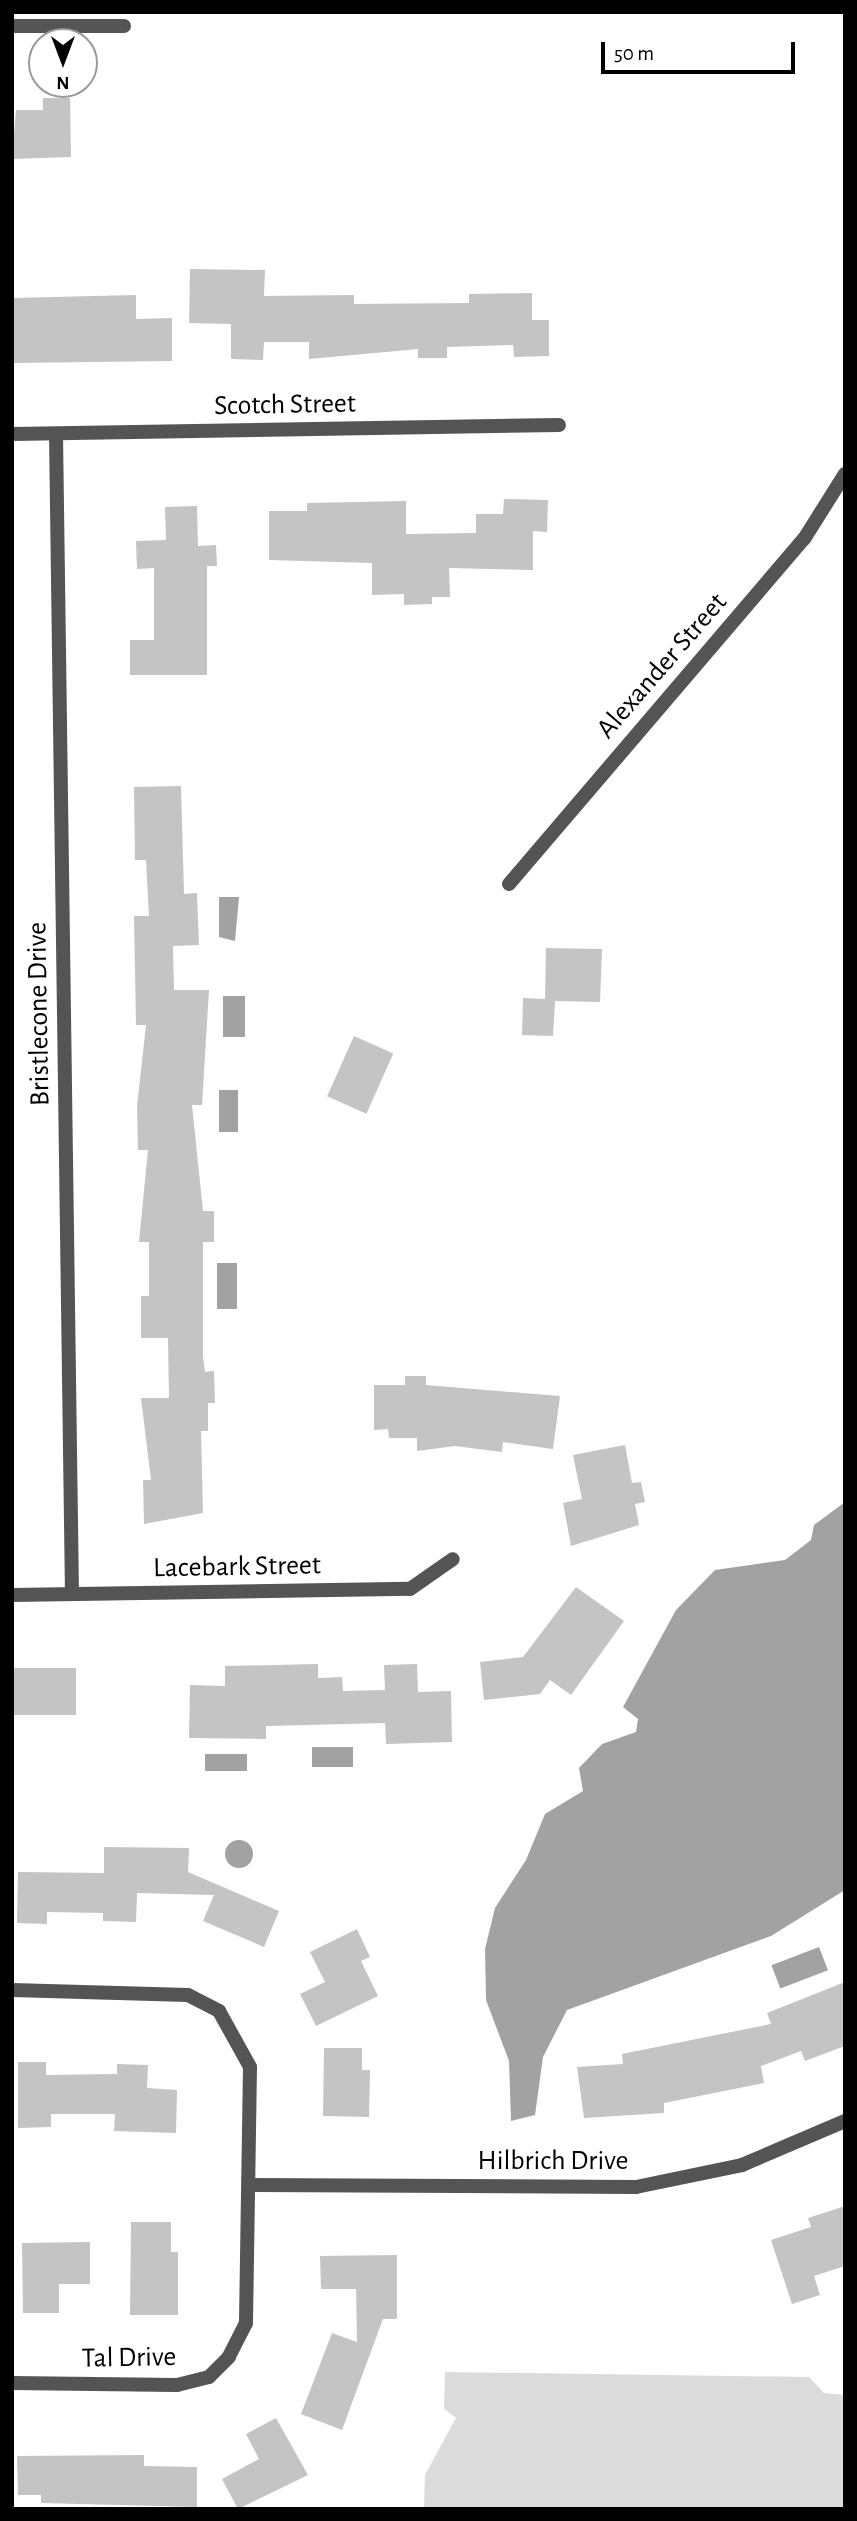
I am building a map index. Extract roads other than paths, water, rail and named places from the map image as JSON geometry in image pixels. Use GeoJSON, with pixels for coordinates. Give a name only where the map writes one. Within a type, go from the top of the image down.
{"type":"FeatureCollection","features":[{"type":"Feature","properties":{"kind":"street"},"geometry":{"type":"LineString","coordinates":[[12,26],[124,26]]}},
{"type":"Feature","properties":{"kind":"street","name":"Scotch Street"},"geometry":{"type":"LineString","coordinates":[[12,434],[559,425]]}},
{"type":"Feature","properties":{"kind":"street","name":"Bristlecone Drive"},"geometry":{"type":"LineString","coordinates":[[56,434],[72,1594]]}},
{"type":"Feature","properties":{"kind":"street","name":"Alexander Street"},"geometry":{"type":"LineString","coordinates":[[509,884],[804,539],[845,474]]}},
{"type":"Feature","properties":{"kind":"street","name":"Lacebark Street"},"geometry":{"type":"LineString","coordinates":[[12,1595],[410,1589],[453,1559]]}},
{"type":"Feature","properties":{"kind":"street","name":"Tal Drive"},"geometry":{"type":"LineString","coordinates":[[12,1990],[188,1995],[219,2011],[250,2067],[246,2323],[229,2357],[209,2376],[177,2385],[12,2383]]}},
{"type":"Feature","properties":{"kind":"street","name":"Hilbrich Drive"},"geometry":{"type":"LineString","coordinates":[[250,2185],[636,2187],[741,2165],[845,2121]]}}]}
